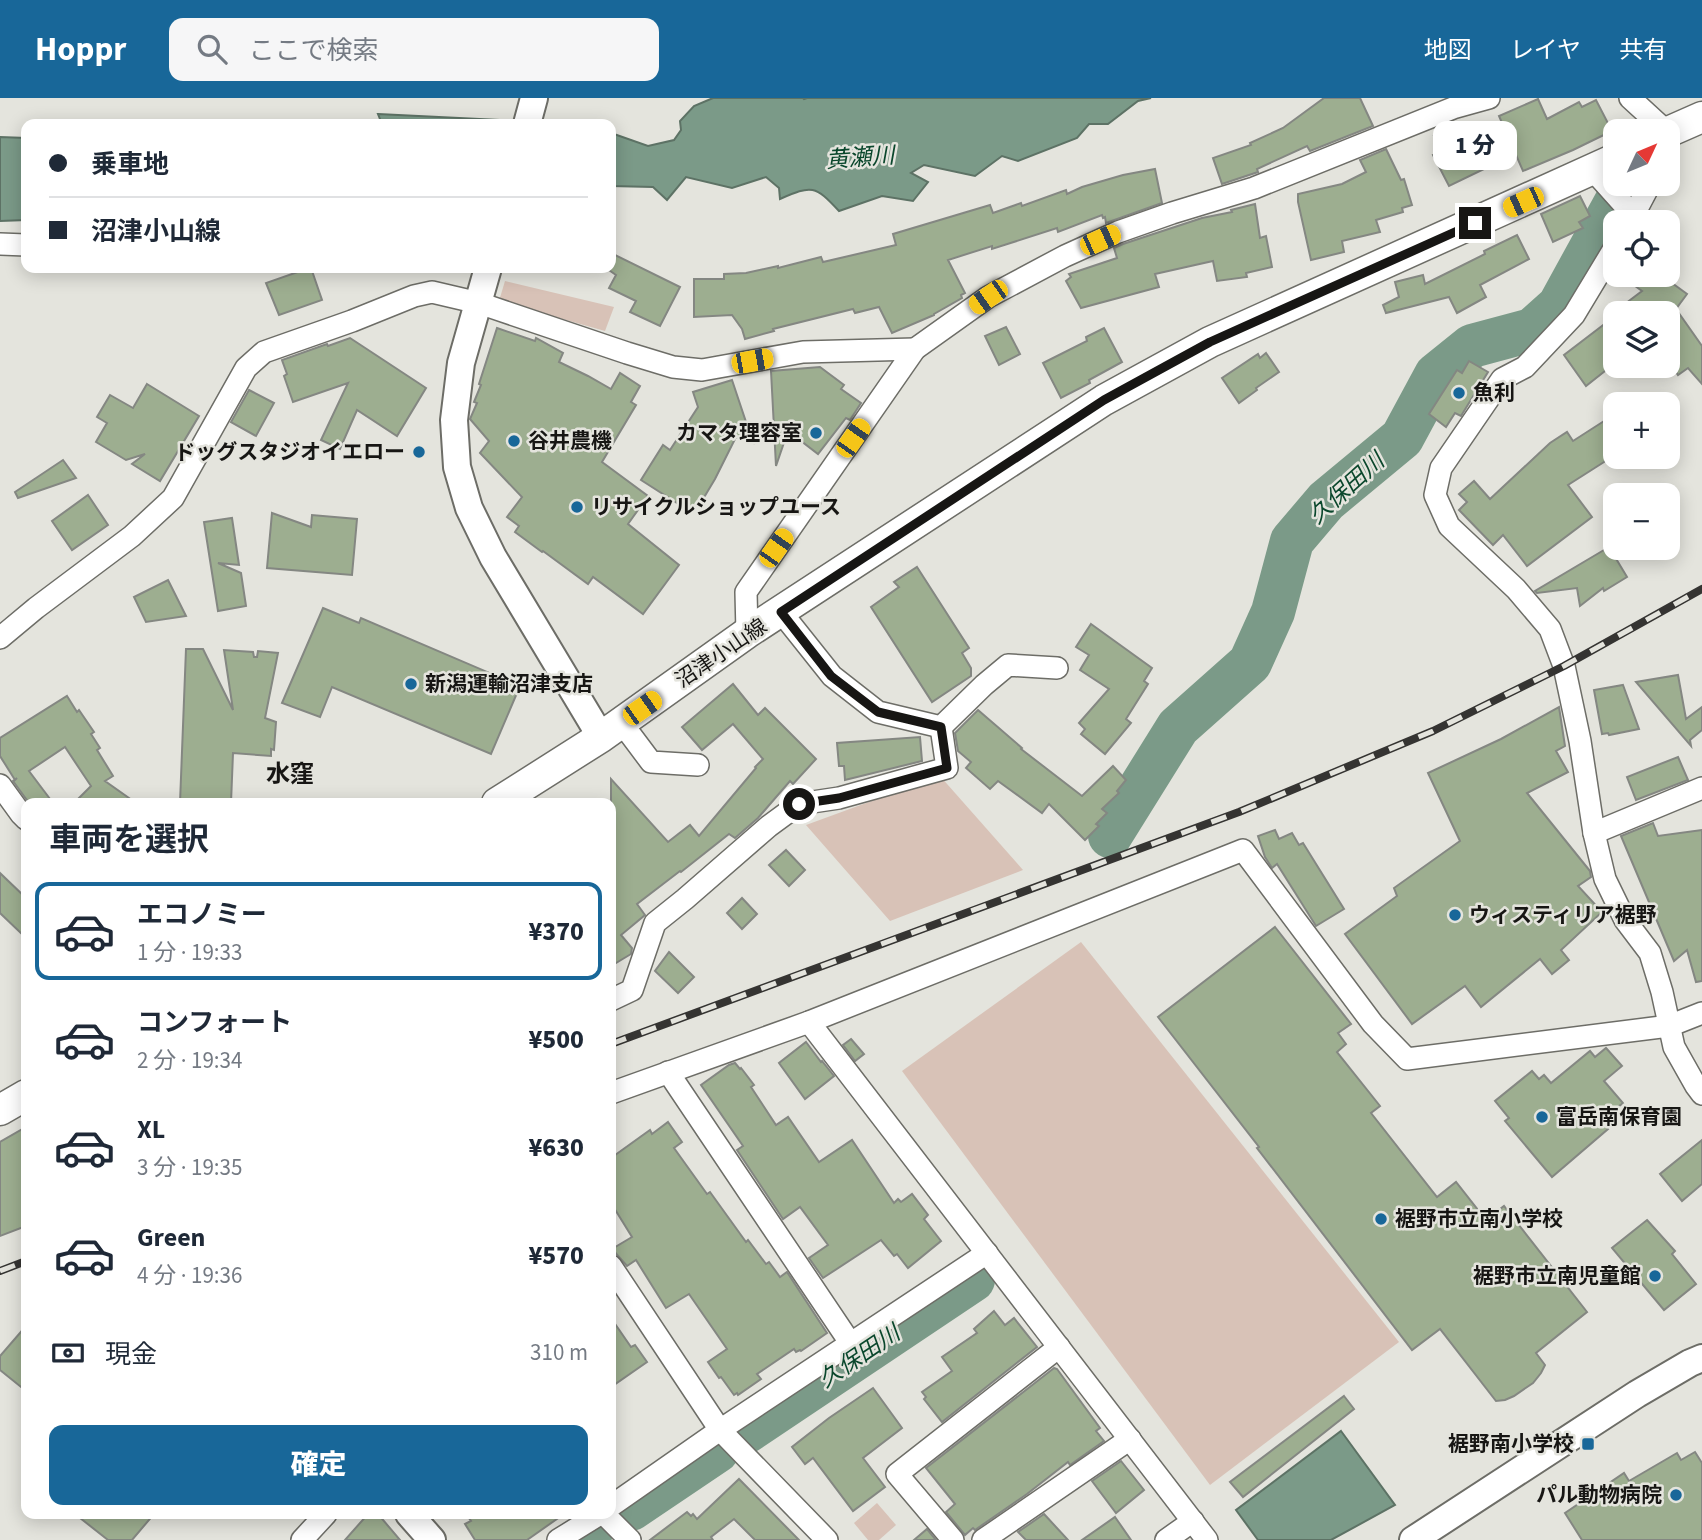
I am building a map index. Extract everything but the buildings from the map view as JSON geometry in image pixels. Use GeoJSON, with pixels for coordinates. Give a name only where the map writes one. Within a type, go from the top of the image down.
{"type":"FeatureCollection","features":[{"type":"Feature","properties":{"kind":"main road"},"geometry":{"type":"LineString","coordinates":[[1680,126],[1702,117]]}},
{"type":"Feature","properties":{"kind":"main road","name":"沼津小山線"},"geometry":{"type":"LineString","coordinates":[[505,798],[611,730],[747,634],[1104,400],[1210,342],[1603,169]]}},
{"type":"Feature","properties":{"kind":"main road"},"geometry":{"type":"LineString","coordinates":[[0,1110],[21,1098]]}},
{"type":"Feature","properties":{"kind":"street"},"geometry":{"type":"LineString","coordinates":[[528,119],[534,98]]}},
{"type":"Feature","properties":{"kind":"street"},"geometry":{"type":"LineString","coordinates":[[747,634],[746,592],[915,349],[988,297],[1065,256],[1118,232],[1254,188],[1453,108],[1489,98]]}},
{"type":"Feature","properties":{"kind":"street"},"geometry":{"type":"LineString","coordinates":[[1630,98],[1653,119]]}},
{"type":"Feature","properties":{"kind":"street"},"geometry":{"type":"LineString","coordinates":[[0,244],[21,245]]}},
{"type":"Feature","properties":{"kind":"street"},"geometry":{"type":"LineString","coordinates":[[1603,267],[1574,315],[1525,367],[1502,379],[1441,468],[1435,495],[1449,527],[1516,589],[1550,629],[1563,666],[1580,741],[1594,833],[1605,879],[1625,919],[1650,953],[1674,1047],[1702,1094]]}},
{"type":"Feature","properties":{"kind":"street"},"geometry":{"type":"LineString","coordinates":[[487,273],[461,363],[454,420],[457,467],[469,508],[493,557],[611,730],[651,762],[698,765]]}},
{"type":"Feature","properties":{"kind":"street"},"geometry":{"type":"LineString","coordinates":[[0,638],[132,536],[173,498],[246,368],[264,352],[414,296],[432,292],[479,303],[673,367],[702,370],[803,352],[915,349]]}},
{"type":"Feature","properties":{"kind":"street"},"geometry":{"type":"LineString","coordinates":[[781,612],[831,676],[878,712],[941,727]]}},
{"type":"Feature","properties":{"kind":"street"},"geometry":{"type":"LineString","coordinates":[[941,727],[1008,665],[1057,668]]}},
{"type":"Feature","properties":{"kind":"street"},"geometry":{"type":"LineString","coordinates":[[616,998],[632,990],[655,923],[769,826],[799,804],[839,798],[947,768],[941,727]]}},
{"type":"Feature","properties":{"kind":"street"},"geometry":{"type":"LineString","coordinates":[[0,785],[21,814]]}},
{"type":"Feature","properties":{"kind":"street"},"geometry":{"type":"LineString","coordinates":[[1594,833],[1702,788]]}},
{"type":"Feature","properties":{"kind":"street"},"geometry":{"type":"LineString","coordinates":[[616,1091],[809,1022],[1243,850],[1373,1024],[1407,1059],[1669,1026],[1702,1013]]}},
{"type":"Feature","properties":{"kind":"street"},"geometry":{"type":"LineString","coordinates":[[809,1022],[1207,1540]]}},
{"type":"Feature","properties":{"kind":"street"},"geometry":{"type":"LineString","coordinates":[[668,1072],[851,1344]]}},
{"type":"Feature","properties":{"kind":"street"},"geometry":{"type":"LineString","coordinates":[[616,1503],[720,1430],[987,1253]]}},
{"type":"Feature","properties":{"kind":"street"},"geometry":{"type":"LineString","coordinates":[[616,1274],[720,1430],[827,1540]]}},
{"type":"Feature","properties":{"kind":"street"},"geometry":{"type":"LineString","coordinates":[[953,1540],[897,1474],[1059,1347]]}},
{"type":"Feature","properties":{"kind":"street"},"geometry":{"type":"LineString","coordinates":[[1413,1540],[1637,1394],[1702,1358]]}},
{"type":"Feature","properties":{"kind":"street"},"geometry":{"type":"LineString","coordinates":[[983,1540],[1130,1439]]}},
{"type":"Feature","properties":{"kind":"street"},"geometry":{"type":"LineString","coordinates":[[302,1540],[321,1519]]}},
{"type":"Feature","properties":{"kind":"street"},"geometry":{"type":"LineString","coordinates":[[413,1519],[432,1540]]}},
{"type":"Feature","properties":{"kind":"street"},"geometry":{"type":"LineString","coordinates":[[558,1540],[594,1519]]}},
{"type":"Feature","properties":{"kind":"street"},"geometry":{"type":"LineString","coordinates":[[607,1519],[630,1540]]}},
{"type":"Feature","properties":{"kind":"street"},"geometry":{"type":"LineString","coordinates":[[1166,1540],[1193,1521]]}},
{"type":"Feature","properties":{"kind":"shaded area"},"geometry":{"type":"Polygon","coordinates":[[[505,281],[614,307],[605,331],[499,301],[505,281]]]}},
{"type":"Feature","properties":{"kind":"shaded area"},"geometry":{"type":"Polygon","coordinates":[[[940,776],[1023,870],[890,921],[806,825],[940,776]]]}},
{"type":"Feature","properties":{"kind":"shaded area"},"geometry":{"type":"Polygon","coordinates":[[[1081,942],[1399,1342],[1210,1485],[902,1071],[1081,942]]]}},
{"type":"Feature","properties":{"kind":"shaded area"},"geometry":{"type":"Polygon","coordinates":[[[877,1503],[896,1525],[879,1540],[868,1540],[854,1523],[877,1503]]]}},
{"type":"Feature","properties":{"kind":"water","name":"黄瀬川"},"geometry":{"type":"Polygon","coordinates":[[[713,98],[1151,98],[1138,101],[1108,124],[1089,124],[1077,138],[1018,161],[1002,156],[975,176],[924,165],[911,173],[928,182],[913,201],[882,196],[839,211],[824,196],[812,190],[799,191],[780,199],[779,188],[766,177],[732,188],[686,177],[667,200],[653,187],[616,186],[616,135],[648,146],[674,140],[681,130],[680,121],[694,106],[713,98]]]}},
{"type":"Feature","properties":{"kind":"water"},"geometry":{"type":"Polygon","coordinates":[[[378,114],[481,119],[380,119],[378,114]]]}},
{"type":"Feature","properties":{"kind":"water"},"geometry":{"type":"Polygon","coordinates":[[[0,137],[21,138],[21,220],[0,221],[0,137]]]}},
{"type":"Feature","properties":{"kind":"water"},"geometry":{"type":"Polygon","coordinates":[[[1341,1431],[1395,1505],[1331,1540],[1258,1540],[1236,1510],[1341,1431]]]}},
{"type":"Feature","properties":{"kind":"waterway","name":"久保田川"},"geometry":{"type":"LineString","coordinates":[[1110,836],[1178,727],[1250,663],[1273,612],[1292,541],[1326,501],[1402,438],[1436,375],[1472,346],[1532,330],[1559,306],[1619,196]]}},
{"type":"Feature","properties":{"kind":"waterway","name":"久保田川"},"geometry":{"type":"LineString","coordinates":[[746,1432],[973,1280]]}},
{"type":"Feature","properties":{"kind":"waterway","name":"久保田川"},"geometry":{"type":"LineString","coordinates":[[631,1509],[717,1451]]}},
{"type":"Feature","properties":{"kind":"waterway","name":"久保田川"},"geometry":{"type":"LineString","coordinates":[[585,1540],[590,1536]]}},
{"type":"Feature","properties":{"kind":"railway"},"geometry":{"type":"LineString","coordinates":[[616,1042],[1239,812],[1433,731],[1564,666],[1702,589]]}},
{"type":"Feature","properties":{"kind":"railway"},"geometry":{"type":"LineString","coordinates":[[0,1271],[21,1263]]}},
{"type":"Feature","properties":{"kind":"place","name":"魚利"},"geometry":{"type":"Point","coordinates":[1459,393]}},
{"type":"Feature","properties":{"kind":"place","name":"カマタ理容室"},"geometry":{"type":"Point","coordinates":[816,433]}},
{"type":"Feature","properties":{"kind":"place","name":"谷井農機"},"geometry":{"type":"Point","coordinates":[514,441]}},
{"type":"Feature","properties":{"kind":"place","name":"ドッグスタジオイエロー"},"geometry":{"type":"Point","coordinates":[419,452]}},
{"type":"Feature","properties":{"kind":"place","name":"リサイクルショップユース"},"geometry":{"type":"Point","coordinates":[577,507]}},
{"type":"Feature","properties":{"kind":"place","name":"新潟運輸沼津支店"},"geometry":{"type":"Point","coordinates":[411,684]}},
{"type":"Feature","properties":{"kind":"place","name":"ウィスティリア裾野"},"geometry":{"type":"Point","coordinates":[1455,915]}},
{"type":"Feature","properties":{"kind":"place","name":"富岳南保育園"},"geometry":{"type":"Point","coordinates":[1542,1117]}},
{"type":"Feature","properties":{"kind":"place","name":"裾野市立南小学校"},"geometry":{"type":"Point","coordinates":[1381,1219]}},
{"type":"Feature","properties":{"kind":"place","name":"裾野市立南児童館"},"geometry":{"type":"Point","coordinates":[1655,1276]}},
{"type":"Feature","properties":{"kind":"place","name":"裾野南小学校"},"geometry":{"type":"Point","coordinates":[1588,1444]}},
{"type":"Feature","properties":{"kind":"place","name":"パル動物病院"},"geometry":{"type":"Point","coordinates":[1676,1495]}},
{"type":"Feature","properties":{"kind":"district","name":"水窪"},"geometry":{"type":"Point","coordinates":[290,774]}},
{"type":"Feature","properties":{"kind":"route"},"geometry":{"type":"LineString","coordinates":[[799,804],[839,798],[947,768],[941,727],[878,712],[831,676],[781,612],[1104,400],[1210,342],[1475,223]]}}]}
